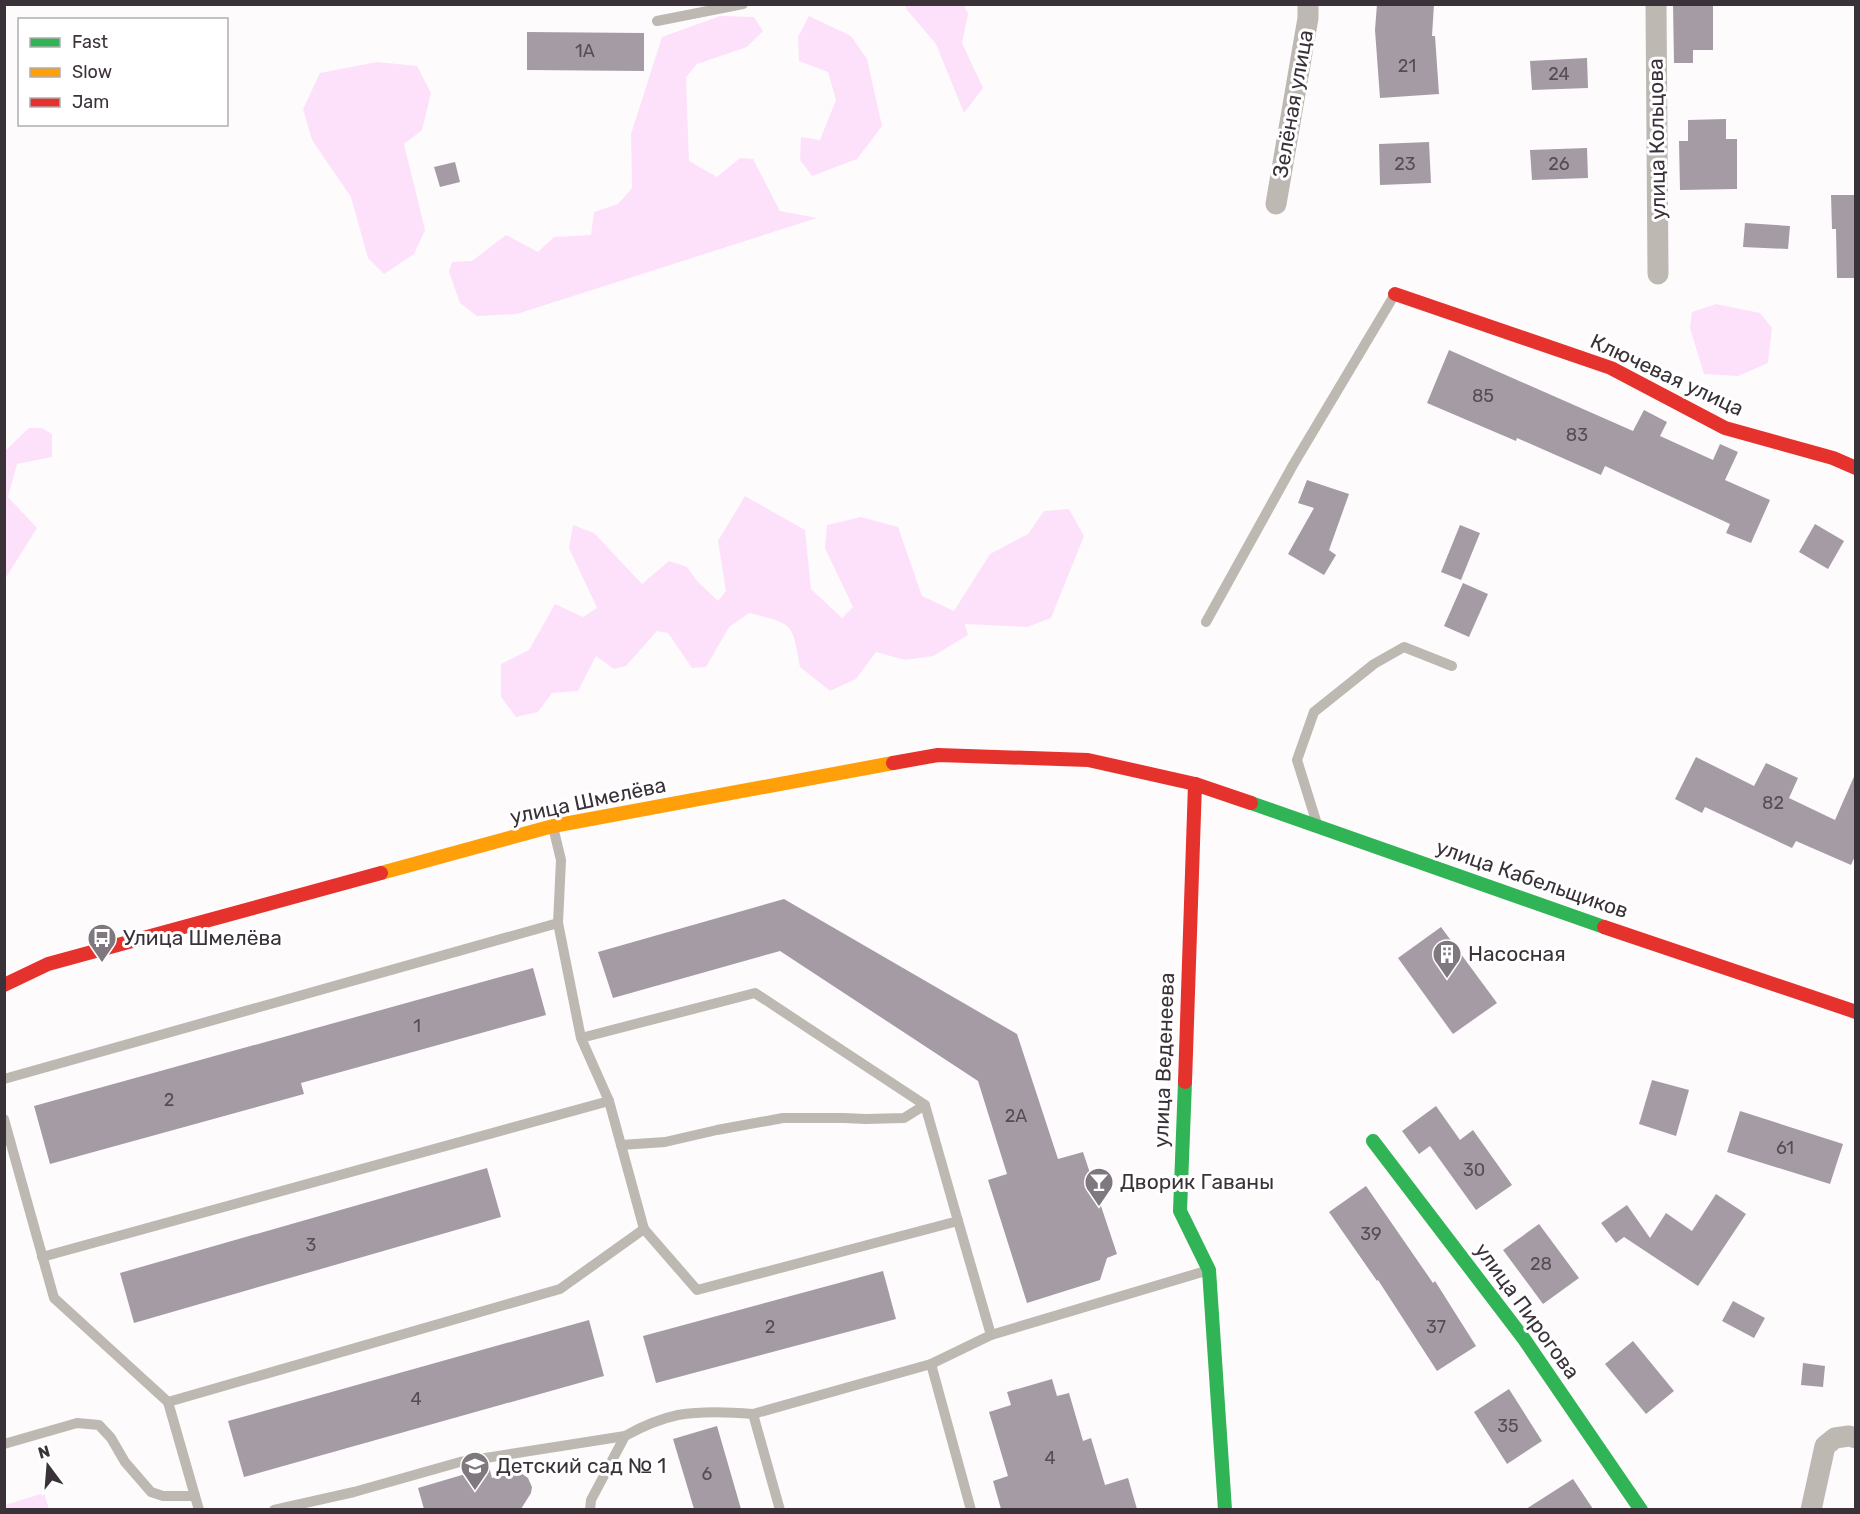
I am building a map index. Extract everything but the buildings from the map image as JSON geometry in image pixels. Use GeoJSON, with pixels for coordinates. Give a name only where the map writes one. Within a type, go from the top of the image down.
{"type":"FeatureCollection","features":[{"type":"Feature","properties":{"kind":"main road","name":"Ключевая улица"},"geometry":{"type":"LineString","coordinates":[[1395,294],[1611,368],[1725,429],[1833,458],[1856,468]]}},
{"type":"Feature","properties":{"kind":"main road","name":"улица Шмелёва"},"geometry":{"type":"LineString","coordinates":[[4,985],[48,964],[553,826],[938,755],[1088,760],[1195,784]]}},
{"type":"Feature","properties":{"kind":"main road","name":"улица Кабельщиков"},"geometry":{"type":"LineString","coordinates":[[1195,784],[1729,970],[1856,1011]]}},
{"type":"Feature","properties":{"kind":"main road","name":"улица Веденеева"},"geometry":{"type":"LineString","coordinates":[[1195,784],[1180,1211],[1209,1270],[1226,1509]]}},
{"type":"Feature","properties":{"kind":"main road","name":"улица Пирогова"},"geometry":{"type":"LineString","coordinates":[[1373,1141],[1524,1339],[1641,1509]]}},
{"type":"Feature","properties":{"kind":"street","name":"Зелёная улица"},"geometry":{"type":"LineString","coordinates":[[1276,204],[1308,18],[1308,4]]}},
{"type":"Feature","properties":{"kind":"street","name":"улица Кольцова"},"geometry":{"type":"LineString","coordinates":[[1656,4],[1658,274]]}},
{"type":"Feature","properties":{"kind":"street"},"geometry":{"type":"LineString","coordinates":[[1811,1509],[1825,1446],[1835,1438],[1852,1437]]}},
{"type":"Feature","properties":{"kind":"lane"},"geometry":{"type":"LineString","coordinates":[[657,21],[744,4]]}},
{"type":"Feature","properties":{"kind":"lane"},"geometry":{"type":"LineString","coordinates":[[1206,622],[1293,465],[1395,294]]}},
{"type":"Feature","properties":{"kind":"lane"},"geometry":{"type":"LineString","coordinates":[[1318,827],[1297,760],[1314,712],[1374,664],[1404,647],[1452,666]]}},
{"type":"Feature","properties":{"kind":"lane"},"geometry":{"type":"LineString","coordinates":[[553,826],[561,860],[558,923],[581,1038],[609,1101],[644,1229],[697,1290],[958,1221]]}},
{"type":"Feature","properties":{"kind":"lane"},"geometry":{"type":"LineString","coordinates":[[4,1079],[558,923]]}},
{"type":"Feature","properties":{"kind":"lane"},"geometry":{"type":"LineString","coordinates":[[581,1038],[755,993],[925,1105],[991,1335]]}},
{"type":"Feature","properties":{"kind":"lane"},"geometry":{"type":"LineString","coordinates":[[42,1257],[609,1101]]}},
{"type":"Feature","properties":{"kind":"lane"},"geometry":{"type":"LineString","coordinates":[[621,1145],[665,1142],[783,1118],[904,1118],[925,1105]]}},
{"type":"Feature","properties":{"kind":"lane"},"geometry":{"type":"LineString","coordinates":[[4,1119],[54,1298],[168,1402],[199,1509]]}},
{"type":"Feature","properties":{"kind":"lane"},"geometry":{"type":"LineString","coordinates":[[168,1402],[560,1289],[644,1229]]}},
{"type":"Feature","properties":{"kind":"lane"},"geometry":{"type":"LineString","coordinates":[[274,1509],[354,1492],[460,1462],[625,1436],[644,1426],[677,1415],[722,1412],[753,1414],[931,1364],[991,1335],[1209,1270]]}},
{"type":"Feature","properties":{"kind":"lane"},"geometry":{"type":"LineString","coordinates":[[931,1364],[971,1509]]}},
{"type":"Feature","properties":{"kind":"lane"},"geometry":{"type":"LineString","coordinates":[[753,1414],[780,1509]]}},
{"type":"Feature","properties":{"kind":"lane"},"geometry":{"type":"LineString","coordinates":[[4,1444],[77,1423],[99,1425],[111,1437],[124,1462],[151,1492],[163,1496],[195,1496]]}},
{"type":"Feature","properties":{"kind":"lane"},"geometry":{"type":"LineString","coordinates":[[590,1509],[591,1500],[625,1436]]}},
{"type":"Feature","properties":{"kind":"shaded area"},"geometry":{"type":"Polygon","coordinates":[[[905,5],[964,5],[968,14],[962,43],[983,88],[964,113],[936,44],[905,5]]]}},
{"type":"Feature","properties":{"kind":"shaded area"},"geometry":{"type":"Polygon","coordinates":[[[720,16],[754,17],[763,31],[747,47],[697,64],[686,77],[689,161],[717,177],[740,158],[753,159],[780,211],[817,218],[517,314],[477,316],[460,303],[449,272],[452,262],[472,261],[506,235],[538,252],[554,237],[591,235],[594,212],[618,204],[632,188],[631,134],[662,37],[720,16]]]}},
{"type":"Feature","properties":{"kind":"shaded area"},"geometry":{"type":"Polygon","coordinates":[[[809,16],[851,36],[867,59],[882,126],[857,159],[812,176],[800,160],[801,137],[820,140],[836,100],[828,72],[799,61],[798,37],[809,16]]]}},
{"type":"Feature","properties":{"kind":"shaded area"},"geometry":{"type":"Polygon","coordinates":[[[377,62],[417,66],[431,93],[422,130],[404,144],[425,230],[414,254],[384,274],[368,258],[351,197],[312,140],[303,109],[320,73],[377,62]]]}},
{"type":"Feature","properties":{"kind":"shaded area"},"geometry":{"type":"Polygon","coordinates":[[[1716,304],[1760,313],[1772,328],[1768,363],[1738,376],[1704,374],[1690,328],[1692,312],[1716,304]]]}},
{"type":"Feature","properties":{"kind":"shaded area"},"geometry":{"type":"Polygon","coordinates":[[[29,428],[42,428],[52,434],[52,457],[17,464],[8,497],[37,528],[5,579],[5,451],[29,428]]]}},
{"type":"Feature","properties":{"kind":"shaded area"},"geometry":{"type":"Polygon","coordinates":[[[745,496],[805,530],[811,589],[842,618],[853,607],[825,548],[827,525],[861,517],[898,527],[922,596],[954,611],[990,554],[1028,534],[1044,511],[1069,509],[1084,536],[1051,618],[1027,627],[965,624],[968,635],[933,656],[905,660],[876,652],[856,679],[830,691],[800,667],[795,641],[788,627],[775,620],[749,613],[729,627],[706,667],[692,668],[668,633],[657,631],[626,666],[614,669],[596,656],[578,691],[552,693],[538,712],[516,717],[501,697],[501,664],[529,650],[555,604],[583,617],[597,608],[569,548],[573,525],[594,533],[642,584],[669,561],[687,567],[698,582],[718,601],[726,591],[718,541],[745,496]]]}},
{"type":"Feature","properties":{"kind":"shaded area"},"geometry":{"type":"Polygon","coordinates":[[[44,1493],[49,1509],[5,1509],[5,1505],[44,1493]]]}},
{"type":"Feature","properties":{"kind":"traffic: fast"},"geometry":{"type":"LineString","coordinates":[[1251,803],[1604,927]]}},
{"type":"Feature","properties":{"kind":"traffic: fast"},"geometry":{"type":"LineString","coordinates":[[1185,1082],[1180,1211],[1209,1270],[1225,1510]]}},
{"type":"Feature","properties":{"kind":"traffic: fast"},"geometry":{"type":"LineString","coordinates":[[1373,1141],[1524,1339],[1641,1510]]}},
{"type":"Feature","properties":{"kind":"traffic: slow"},"geometry":{"type":"LineString","coordinates":[[381,873],[553,826],[893,763]]}},
{"type":"Feature","properties":{"kind":"traffic: jam"},"geometry":{"type":"LineString","coordinates":[[1395,294],[1611,368],[1725,428],[1833,458],[1856,468]]}},
{"type":"Feature","properties":{"kind":"traffic: jam"},"geometry":{"type":"LineString","coordinates":[[893,763],[938,755],[1088,760],[1195,784],[1251,803]]}},
{"type":"Feature","properties":{"kind":"traffic: jam"},"geometry":{"type":"LineString","coordinates":[[1185,1082],[1195,784]]}},
{"type":"Feature","properties":{"kind":"traffic: jam"},"geometry":{"type":"LineString","coordinates":[[4,985],[48,964],[381,873]]}},
{"type":"Feature","properties":{"kind":"traffic: jam"},"geometry":{"type":"LineString","coordinates":[[1604,927],[1856,1012]]}},
{"type":"Feature","properties":{"kind":"place","name":"Улица Шмелёва"},"geometry":{"type":"Point","coordinates":[102,964]}},
{"type":"Feature","properties":{"kind":"place","name":"Насосная"},"geometry":{"type":"Point","coordinates":[1447,980]}},
{"type":"Feature","properties":{"kind":"place","name":"Дворик Гаваны"},"geometry":{"type":"Point","coordinates":[1099,1208]}},
{"type":"Feature","properties":{"kind":"place","name":"Детский сад № 1"},"geometry":{"type":"Point","coordinates":[475,1492]}}]}
